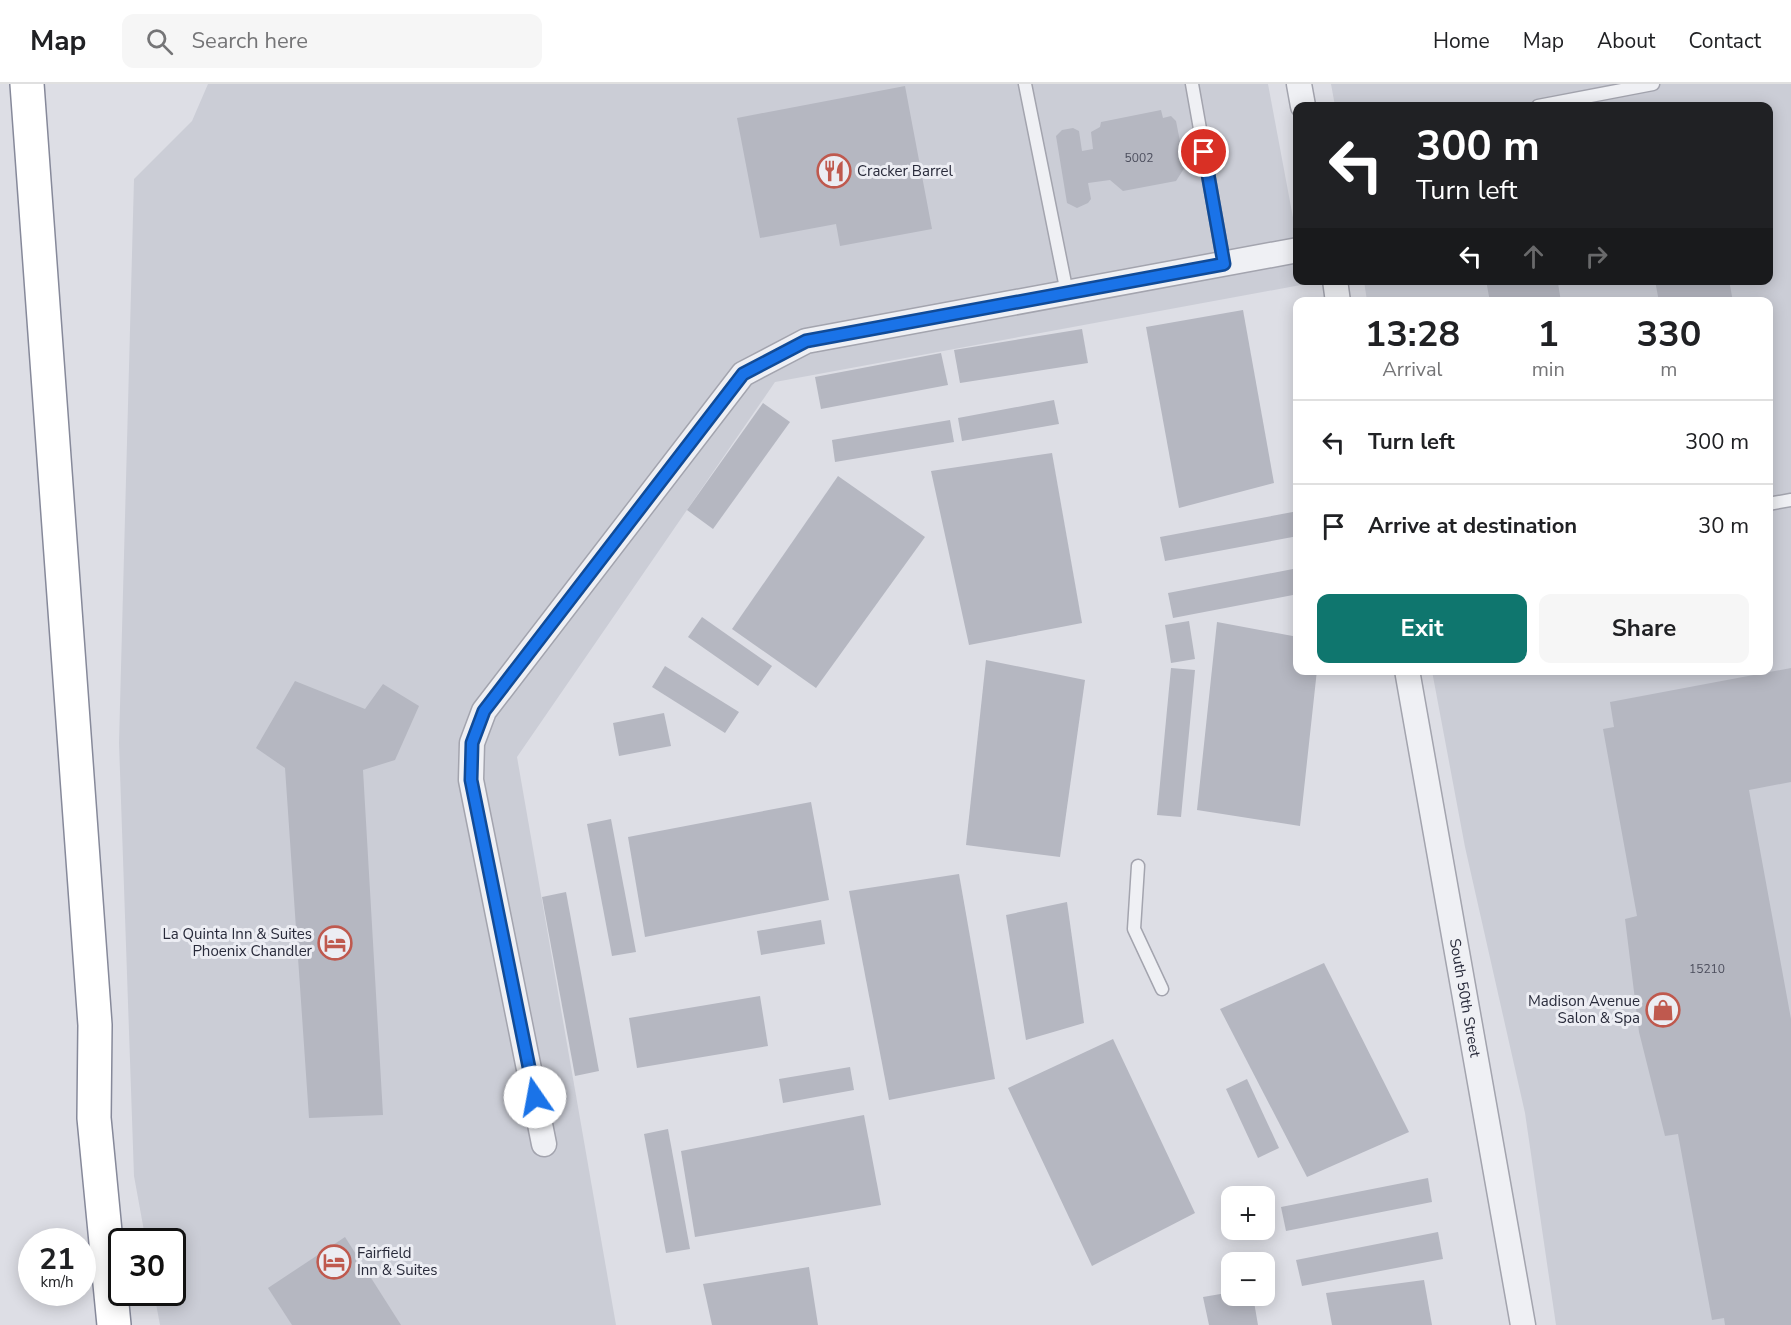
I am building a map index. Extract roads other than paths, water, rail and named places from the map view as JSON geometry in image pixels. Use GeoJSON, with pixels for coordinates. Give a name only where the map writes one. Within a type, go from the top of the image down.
{"type":"FeatureCollection","features":[{"type":"Feature","properties":{"kind":"highway"},"geometry":{"type":"LineString","coordinates":[[27,84],[94,1014],[94,1118],[114,1325]]}},
{"type":"Feature","properties":{"kind":"street"},"geometry":{"type":"LineString","coordinates":[[1299,84],[1302,102]]}},
{"type":"Feature","properties":{"kind":"street"},"geometry":{"type":"LineString","coordinates":[[544,1144],[471,780],[472,743],[484,711],[743,374],[806,341],[1293,251]]}},
{"type":"Feature","properties":{"kind":"street","name":"South 50th Street"},"geometry":{"type":"LineString","coordinates":[[1408,675],[1523,1325]]}},
{"type":"Feature","properties":{"kind":"lane"},"geometry":{"type":"LineString","coordinates":[[1025,84],[1067,293]]}},
{"type":"Feature","properties":{"kind":"lane"},"geometry":{"type":"LineString","coordinates":[[1192,84],[1224,264]]}},
{"type":"Feature","properties":{"kind":"lane"},"geometry":{"type":"LineString","coordinates":[[1559,102],[1653,84]]}},
{"type":"Feature","properties":{"kind":"lane"},"geometry":{"type":"LineString","coordinates":[[1773,503],[1791,500]]}},
{"type":"Feature","properties":{"kind":"lane"},"geometry":{"type":"LineString","coordinates":[[1138,866],[1134,929],[1162,989]]}},
{"type":"Feature","properties":{"kind":"place","name":"Cracker Barrel"},"geometry":{"type":"Point","coordinates":[834,171]}},
{"type":"Feature","properties":{"kind":"place","name":"La Quinta Inn & Suites Phoenix Chandler"},"geometry":{"type":"Point","coordinates":[335,943]}},
{"type":"Feature","properties":{"kind":"place","name":"Madison Avenue Salon & Spa"},"geometry":{"type":"Point","coordinates":[1663,1010]}},
{"type":"Feature","properties":{"kind":"place","name":"Fairfield Inn & Suites"},"geometry":{"type":"Point","coordinates":[334,1262]}}]}
